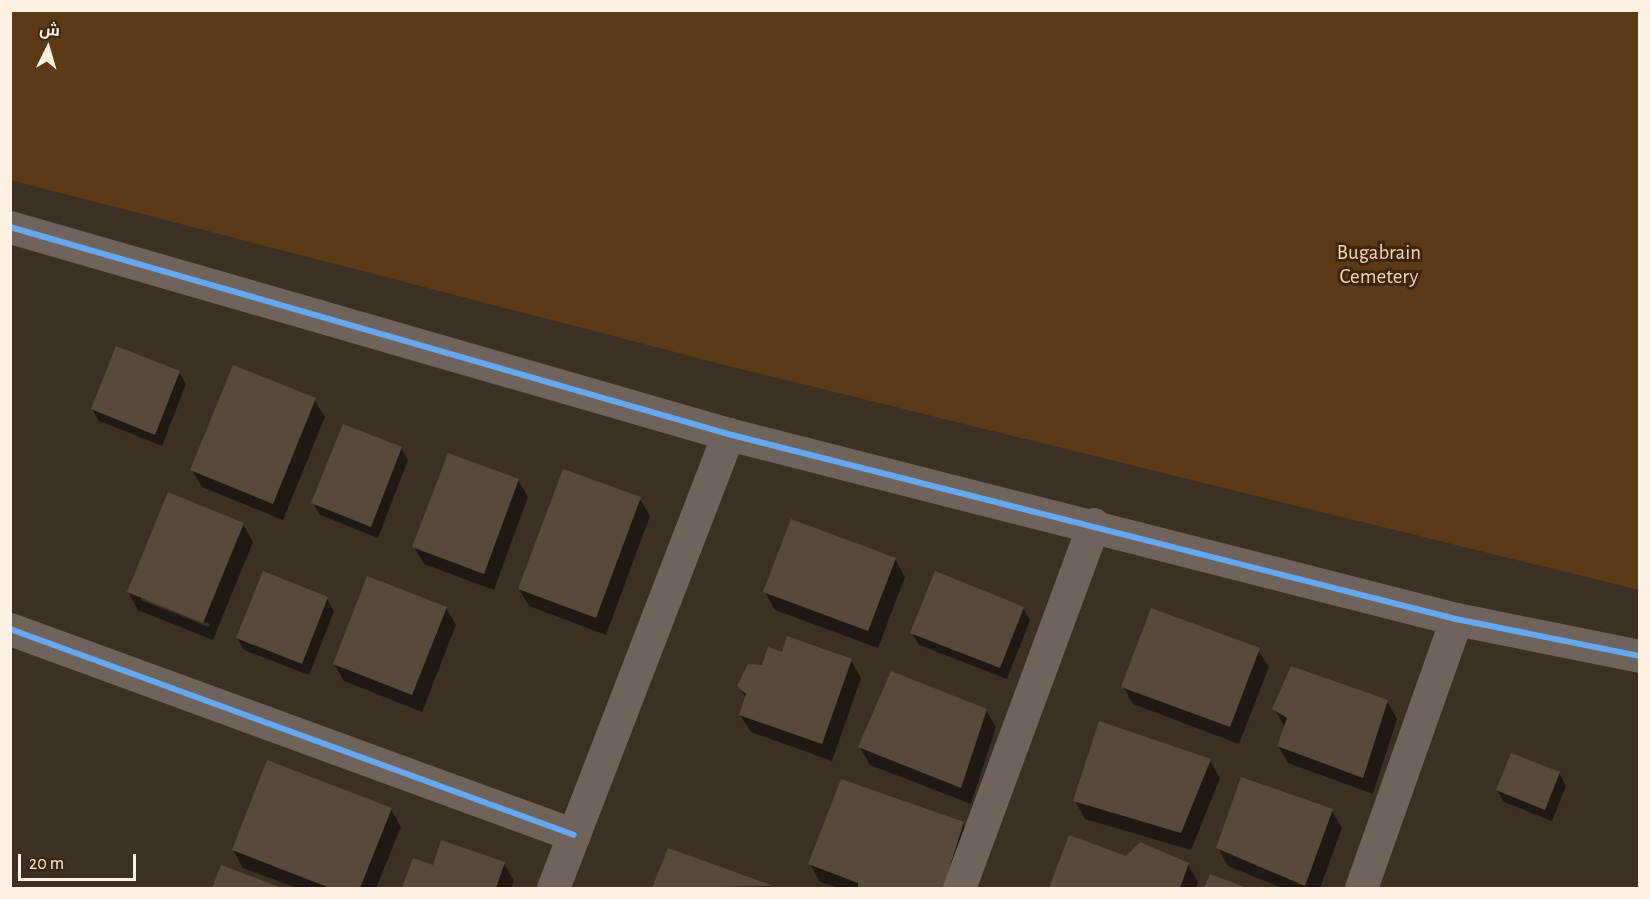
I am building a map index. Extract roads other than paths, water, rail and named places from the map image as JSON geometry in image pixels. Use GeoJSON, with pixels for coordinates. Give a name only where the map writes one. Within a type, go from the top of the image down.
{"type":"FeatureCollection","features":[{"type":"Feature","properties":{"kind":"street"},"geometry":{"type":"LineString","coordinates":[[10,227],[728,434],[1094,524],[1456,619],[1640,656]]}},
{"type":"Feature","properties":{"kind":"street"},"geometry":{"type":"LineString","coordinates":[[553,888],[728,434]]}},
{"type":"Feature","properties":{"kind":"street"},"geometry":{"type":"LineString","coordinates":[[959,888],[1094,524]]}},
{"type":"Feature","properties":{"kind":"street"},"geometry":{"type":"LineString","coordinates":[[1361,888],[1456,619]]}},
{"type":"Feature","properties":{"kind":"street"},"geometry":{"type":"LineString","coordinates":[[10,629],[574,835]]}},
{"type":"Feature","properties":{"kind":"park label","name":"Bugabrain Cemetery"},"geometry":{"type":"Point","coordinates":[1379,265]}}]}
